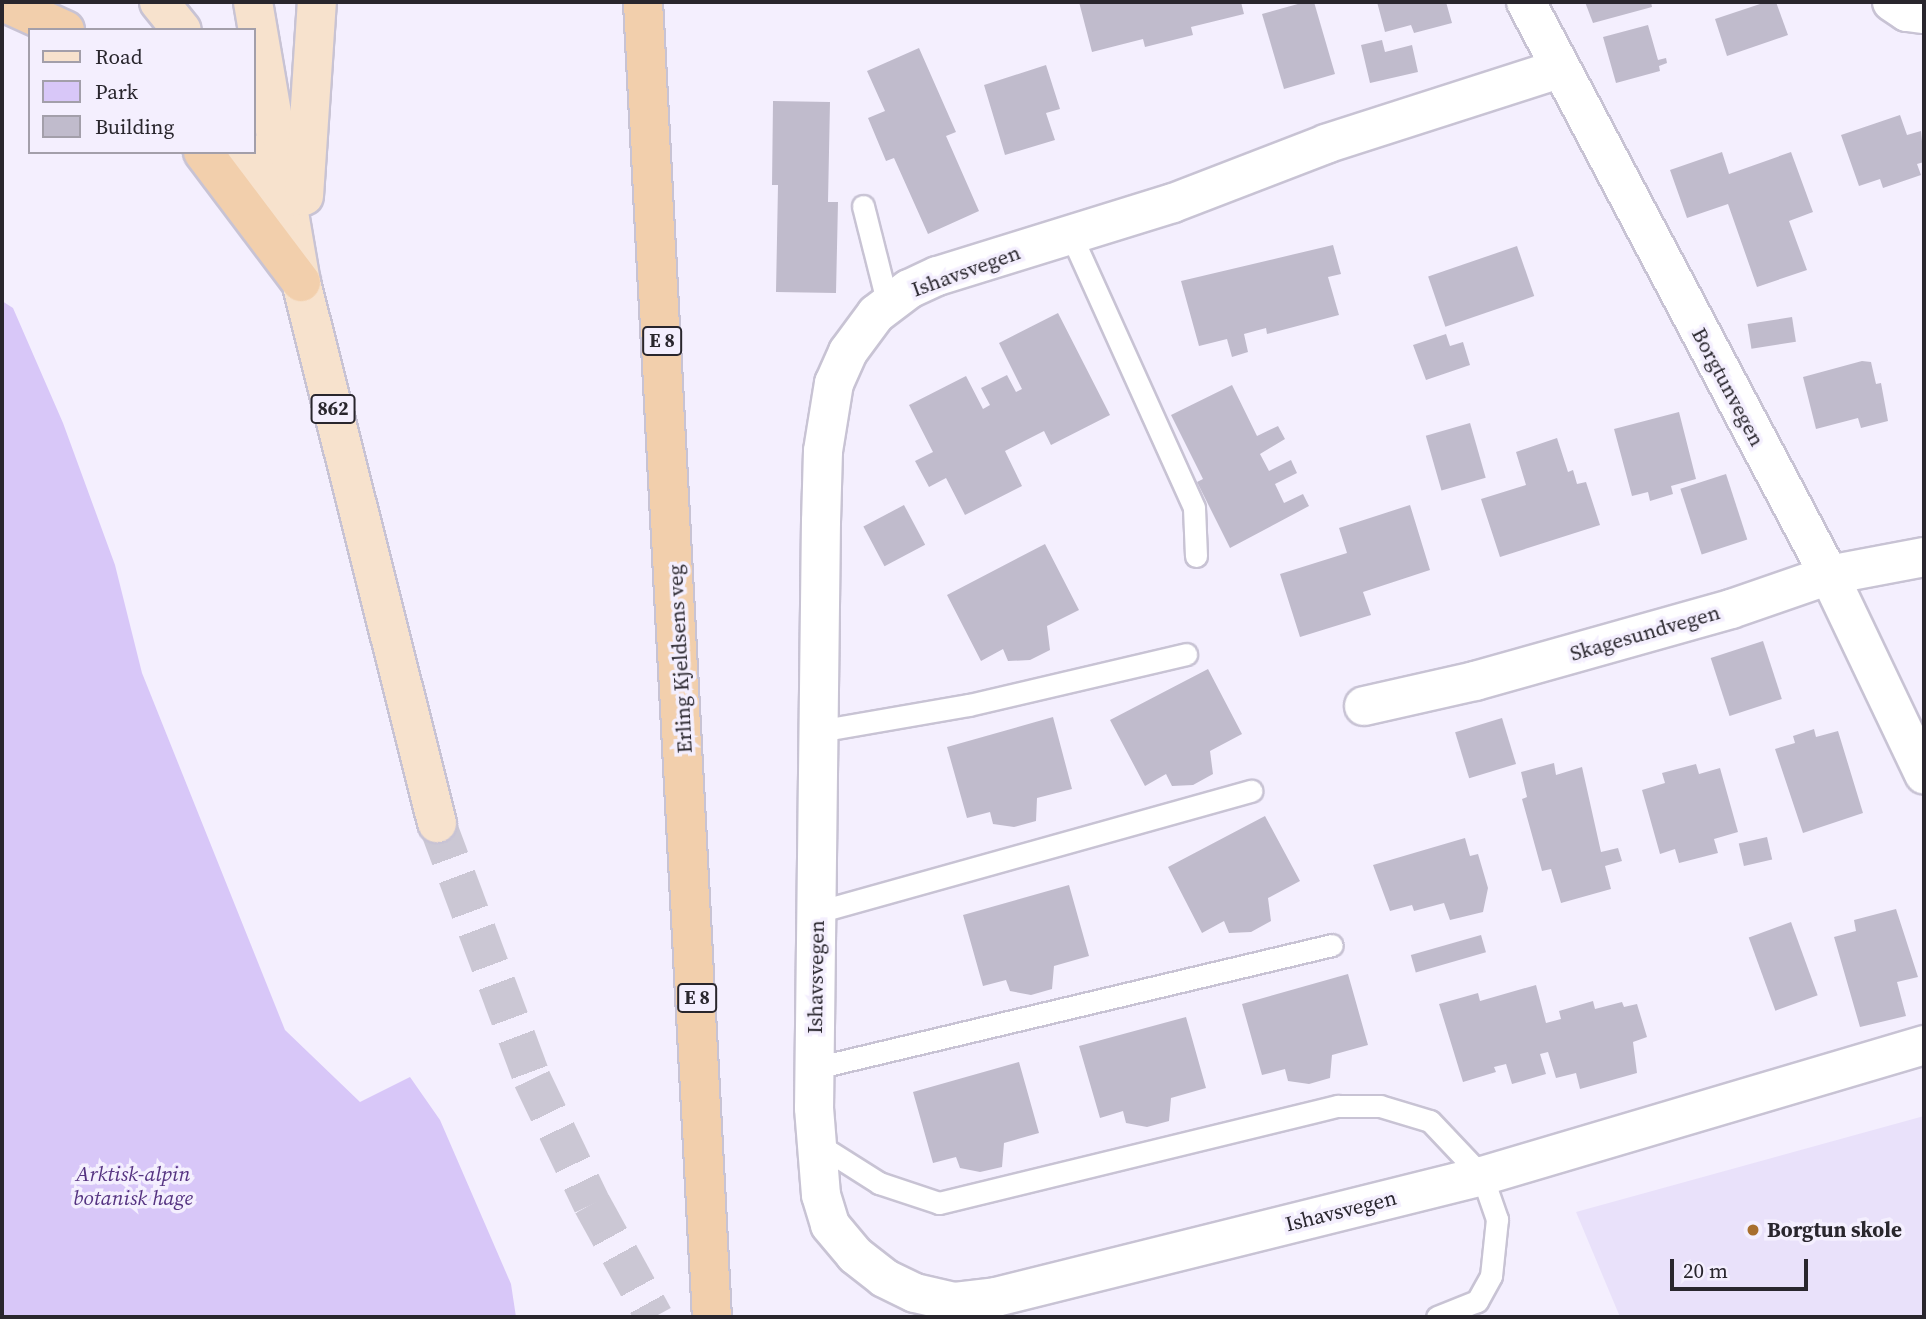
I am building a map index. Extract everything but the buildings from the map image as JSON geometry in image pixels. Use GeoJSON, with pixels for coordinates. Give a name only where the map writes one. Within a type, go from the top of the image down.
{"type":"FeatureCollection","features":[{"type":"Feature","properties":{"kind":"highway"},"geometry":{"type":"LineString","coordinates":[[3,2],[61,28]]}},
{"type":"Feature","properties":{"kind":"highway","name":"Erling Kjeldsens veg"},"geometry":{"type":"LineString","coordinates":[[643,2],[712,1317]]}},
{"type":"Feature","properties":{"kind":"highway"},"geometry":{"type":"LineString","coordinates":[[205,154],[301,282]]}},
{"type":"Feature","properties":{"kind":"main road"},"geometry":{"type":"LineString","coordinates":[[159,2],[180,28]]}},
{"type":"Feature","properties":{"kind":"main road","name":"862"},"geometry":{"type":"LineString","coordinates":[[253,2],[301,282],[384,629],[437,824]]}},
{"type":"Feature","properties":{"kind":"main road"},"geometry":{"type":"LineString","coordinates":[[301,282],[317,2]]}},
{"type":"Feature","properties":{"kind":"main road","name":"862"},"geometry":{"type":"LineString","coordinates":[[248,154],[301,282]]}},
{"type":"Feature","properties":{"kind":"street","name":"Borgtunvegen"},"geometry":{"type":"LineString","coordinates":[[1526,2],[1559,69],[1829,575],[1924,774]]}},
{"type":"Feature","properties":{"kind":"street"},"geometry":{"type":"LineString","coordinates":[[1892,2],[1907,12],[1924,14]]}},
{"type":"Feature","properties":{"kind":"street","name":"Ishavsvegen"},"geometry":{"type":"LineString","coordinates":[[1559,69],[1326,144],[1172,203],[937,276],[888,305],[848,352],[834,383],[822,451],[815,1068],[816,1143],[821,1195],[830,1225],[855,1255],[884,1278],[915,1293],[953,1302],[1006,1307],[1482,1176],[1924,1045]]}},
{"type":"Feature","properties":{"kind":"street","name":"Skagesundvegen"},"geometry":{"type":"LineString","coordinates":[[1363,706],[1502,674],[1731,609],[1829,575],[1924,557]]}},
{"type":"Feature","properties":{"kind":"lane"},"geometry":{"type":"LineString","coordinates":[[863,206],[888,305]]}},
{"type":"Feature","properties":{"kind":"lane"},"geometry":{"type":"LineString","coordinates":[[1070,235],[1194,508],[1196,556]]}},
{"type":"Feature","properties":{"kind":"lane"},"geometry":{"type":"LineString","coordinates":[[818,731],[970,705],[1186,654]]}},
{"type":"Feature","properties":{"kind":"lane"},"geometry":{"type":"LineString","coordinates":[[817,912],[1251,791]]}},
{"type":"Feature","properties":{"kind":"lane"},"geometry":{"type":"LineString","coordinates":[[815,1068],[1332,945]]}},
{"type":"Feature","properties":{"kind":"lane"},"geometry":{"type":"LineString","coordinates":[[816,1143],[879,1183],[939,1203],[1338,1106],[1380,1106],[1430,1121],[1482,1176],[1497,1219],[1491,1276],[1477,1301],[1437,1317]]}},
{"type":"Feature","properties":{"kind":"shaded area","name":"Borgtun skole"},"geometry":{"type":"Polygon","coordinates":[[[1924,1116],[1924,1317],[1620,1317],[1576,1212],[1924,1116]]]}},
{"type":"Feature","properties":{"kind":"green space","name":"Arktisk-alpin botanisk hage"},"geometry":{"type":"Polygon","coordinates":[[[2,301],[13,308],[63,423],[115,565],[142,673],[285,1030],[360,1102],[410,1077],[440,1120],[511,1284],[516,1317],[2,1317],[2,301]]]}},
{"type":"Feature","properties":{"kind":"tunnel"},"geometry":{"type":"LineString","coordinates":[[437,823],[532,1079],[592,1204],[654,1317]]}},
{"type":"Feature","properties":{"kind":"place","name":"Borgtun skole"},"geometry":{"type":"Point","coordinates":[1753,1230]}}]}
